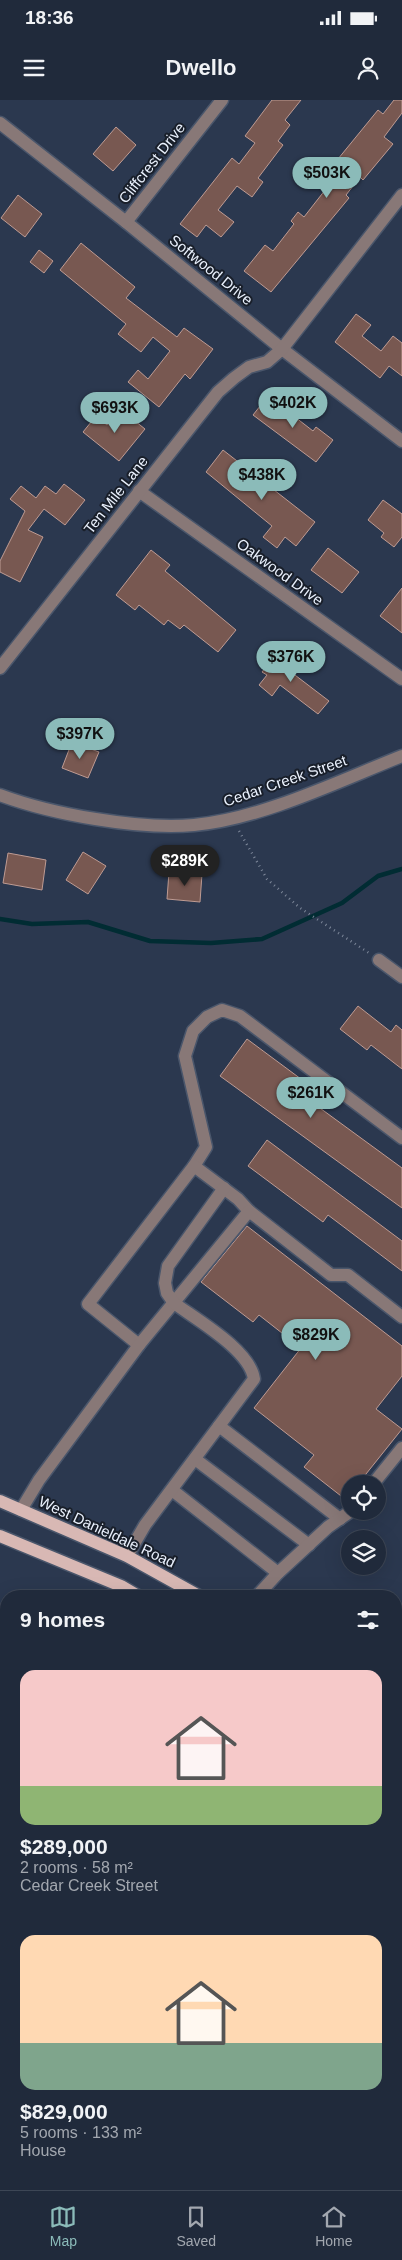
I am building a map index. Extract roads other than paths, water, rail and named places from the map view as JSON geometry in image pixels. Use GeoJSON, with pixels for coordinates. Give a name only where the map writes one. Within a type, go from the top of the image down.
{"type":"FeatureCollection","features":[{"type":"Feature","properties":{"kind":"main road","name":"West Danieldale Road"},"geometry":{"type":"LineString","coordinates":[[0,1501],[126,1556],[188,1590]]}},
{"type":"Feature","properties":{"kind":"main road"},"geometry":{"type":"LineString","coordinates":[[0,1536],[128,1590]]}},
{"type":"Feature","properties":{"kind":"street","name":"Cliffcrest Drive"},"geometry":{"type":"LineString","coordinates":[[126,222],[222,100]]}},
{"type":"Feature","properties":{"kind":"street","name":"Softwood Drive"},"geometry":{"type":"LineString","coordinates":[[0,123],[126,222],[282,349],[402,441]]}},
{"type":"Feature","properties":{"kind":"street","name":"Ten Mile Lane"},"geometry":{"type":"LineString","coordinates":[[0,668],[218,392],[234,378],[249,368],[267,362],[282,349],[402,195]]}},
{"type":"Feature","properties":{"kind":"street","name":"Oakwood Drive"},"geometry":{"type":"LineString","coordinates":[[139,491],[402,679]]}},
{"type":"Feature","properties":{"kind":"street","name":"Cedar Creek Street"},"geometry":{"type":"LineString","coordinates":[[0,795],[54,812],[119,822],[162,826],[193,826],[231,818],[279,804],[402,756]]}},
{"type":"Feature","properties":{"kind":"street"},"geometry":{"type":"LineString","coordinates":[[378,960],[402,976]]}},
{"type":"Feature","properties":{"kind":"street"},"geometry":{"type":"LineString","coordinates":[[139,1346],[88,1304],[194,1166],[206,1147],[184,1056],[193,1031],[207,1016],[222,1010],[240,1016],[402,1138]]}},
{"type":"Feature","properties":{"kind":"street"},"geometry":{"type":"LineString","coordinates":[[194,1166],[331,1275],[348,1275],[402,1317]]}},
{"type":"Feature","properties":{"kind":"street"},"geometry":{"type":"LineString","coordinates":[[126,1556],[145,1525],[254,1379],[252,1369],[244,1356],[174,1302],[167,1293],[165,1283],[168,1266],[224,1188]]}},
{"type":"Feature","properties":{"kind":"street"},"geometry":{"type":"LineString","coordinates":[[21,1510],[39,1480],[139,1346],[249,1211]]}},
{"type":"Feature","properties":{"kind":"street"},"geometry":{"type":"LineString","coordinates":[[219,1426],[340,1519],[278,1573],[262,1590]]}},
{"type":"Feature","properties":{"kind":"street"},"geometry":{"type":"LineString","coordinates":[[380,1475],[402,1448]]}},
{"type":"Feature","properties":{"kind":"street"},"geometry":{"type":"LineString","coordinates":[[195,1459],[309,1545]]}},
{"type":"Feature","properties":{"kind":"street"},"geometry":{"type":"LineString","coordinates":[[172,1490],[278,1573]]}},
{"type":"Feature","properties":{"kind":"waterway"},"geometry":{"type":"LineString","coordinates":[[0,919],[32,924],[88,922],[150,941],[211,943],[262,939],[342,903],[378,876],[402,869]]}}]}
